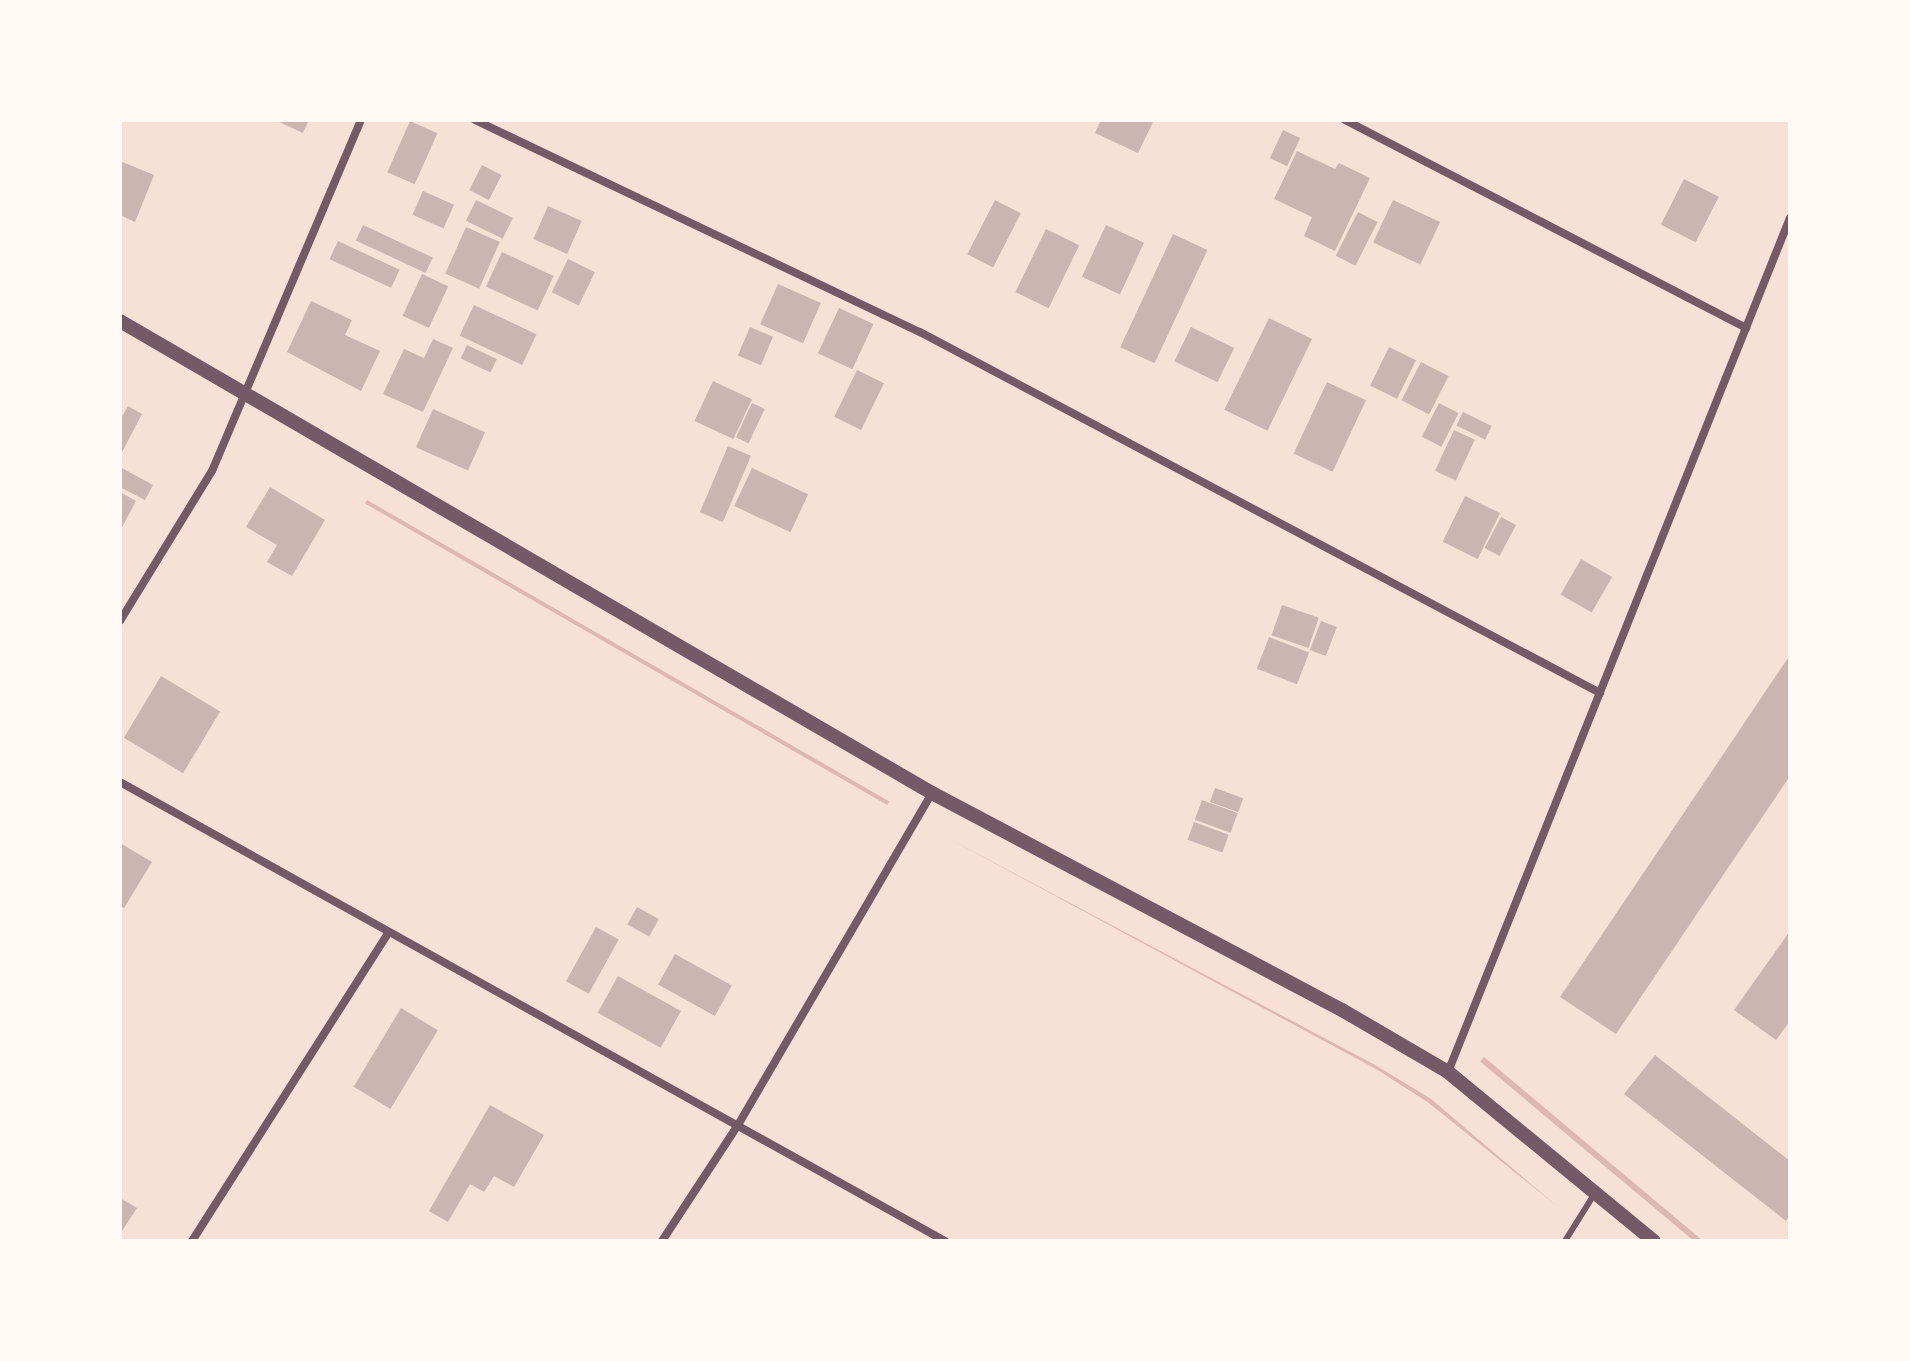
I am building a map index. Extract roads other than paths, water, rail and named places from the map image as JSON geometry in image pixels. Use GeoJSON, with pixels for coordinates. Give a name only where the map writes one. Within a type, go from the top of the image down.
{"type":"FeatureCollection","features":[{"type":"Feature","properties":{"kind":"street"},"geometry":{"type":"LineString","coordinates":[[120,621],[212,471],[361,120]]}},
{"type":"Feature","properties":{"kind":"street"},"geometry":{"type":"LineString","coordinates":[[475,120],[920,332],[1600,693]]}},
{"type":"Feature","properties":{"kind":"street"},"geometry":{"type":"LineString","coordinates":[[1345,120],[1746,328]]}},
{"type":"Feature","properties":{"kind":"street"},"geometry":{"type":"LineString","coordinates":[[1448,1072],[1790,218]]}},
{"type":"Feature","properties":{"kind":"street"},"geometry":{"type":"LineString","coordinates":[[120,321],[932,793],[1342,1010],[1448,1072],[1654,1241]]}},
{"type":"Feature","properties":{"kind":"street"},"geometry":{"type":"LineString","coordinates":[[120,782],[945,1241]]}},
{"type":"Feature","properties":{"kind":"street"},"geometry":{"type":"LineString","coordinates":[[662,1241],[738,1125],[932,793]]}},
{"type":"Feature","properties":{"kind":"street"},"geometry":{"type":"LineString","coordinates":[[192,1241],[389,932]]}},
{"type":"Feature","properties":{"kind":"lane"},"geometry":{"type":"LineString","coordinates":[[1565,1241],[1596,1192]]}}]}
